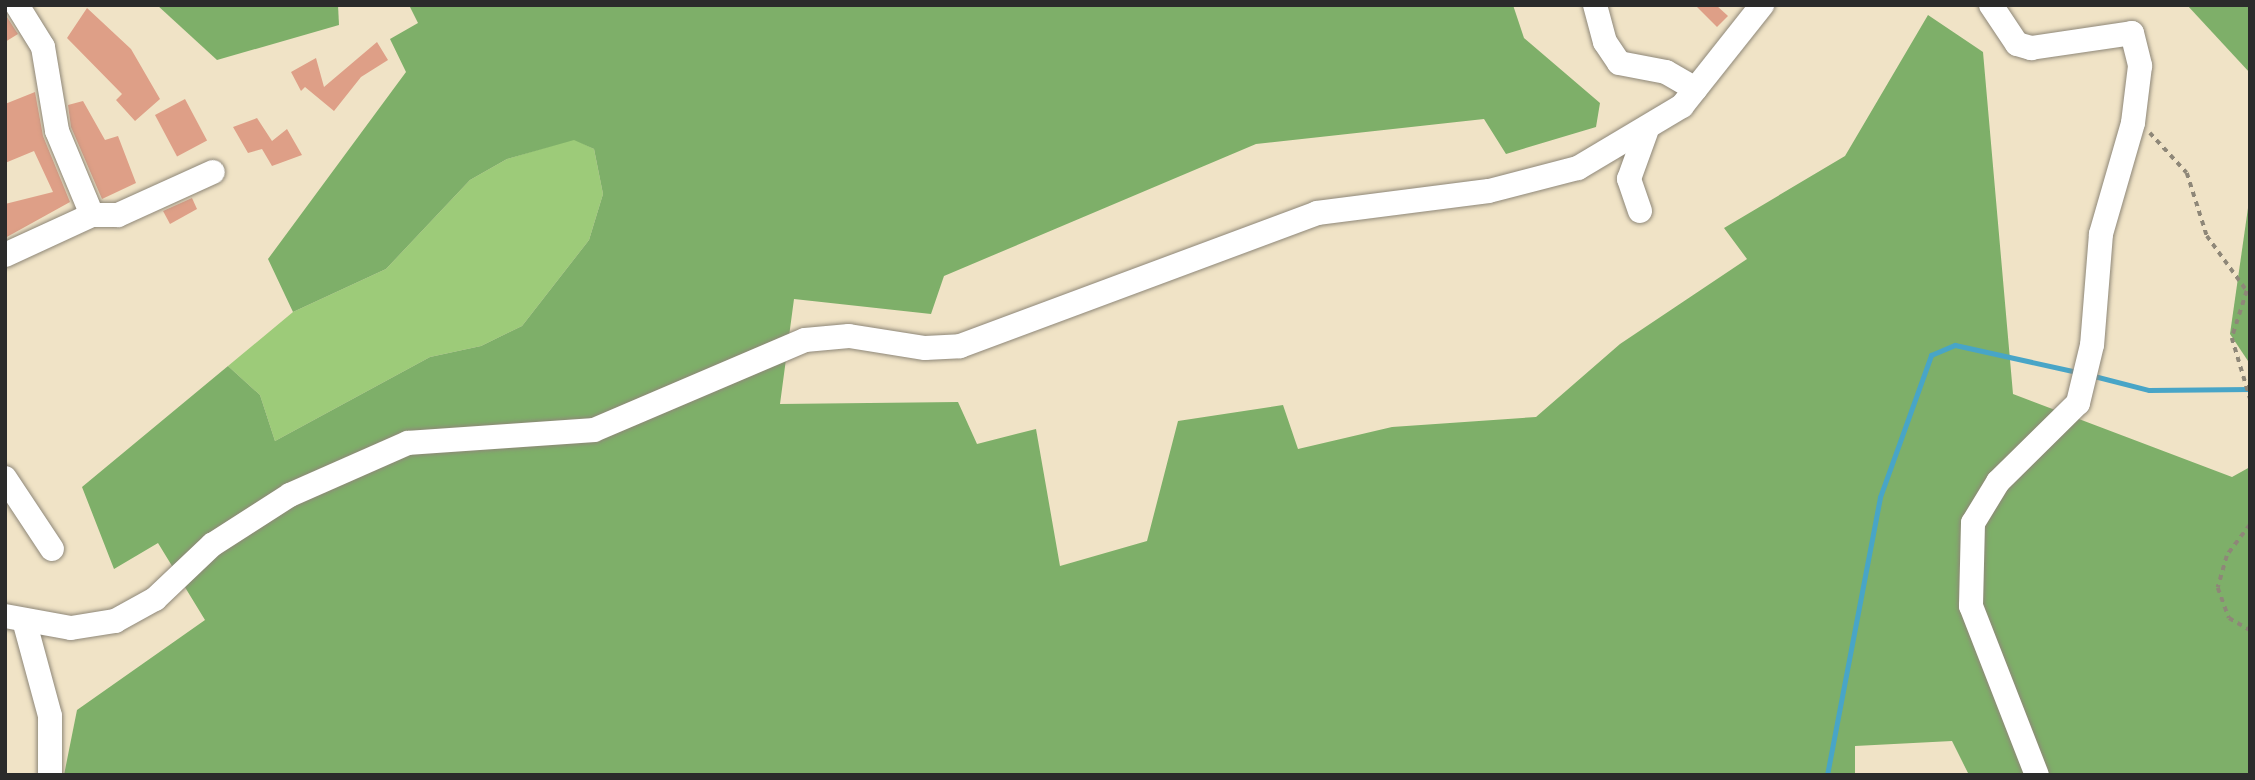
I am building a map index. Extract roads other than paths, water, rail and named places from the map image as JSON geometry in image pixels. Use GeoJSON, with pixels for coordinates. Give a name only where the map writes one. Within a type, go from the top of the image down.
{"type":"FeatureCollection","features":[{"type":"Feature","properties":{"kind":"street"},"geometry":{"type":"LineString","coordinates":[[17,5],[43,47],[57,131],[92,215]]}},
{"type":"Feature","properties":{"kind":"street"},"geometry":{"type":"LineString","coordinates":[[1595,5],[1619,63],[1666,72],[1695,89]]}},
{"type":"Feature","properties":{"kind":"street"},"geometry":{"type":"LineString","coordinates":[[14,618],[71,628],[133,614],[228,533],[290,495],[398,446],[594,430],[805,340],[849,336],[925,348],[960,346],[1294,220],[1519,184],[1594,161],[1646,132],[1695,89],[1762,5]]}},
{"type":"Feature","properties":{"kind":"street"},"geometry":{"type":"LineString","coordinates":[[1991,5],[2017,44],[2031,48],[2132,33],[2140,66],[2133,123],[2101,234],[2092,345],[2078,403],[1998,482],[1973,523],[1971,606],[2037,775]]}},
{"type":"Feature","properties":{"kind":"street"},"geometry":{"type":"LineString","coordinates":[[1640,211],[1629,187],[1646,132]]}},
{"type":"Feature","properties":{"kind":"street"},"geometry":{"type":"LineString","coordinates":[[5,256],[92,215],[118,215],[213,172]]}},
{"type":"Feature","properties":{"kind":"street"},"geometry":{"type":"LineString","coordinates":[[5,478],[52,549]]}},
{"type":"Feature","properties":{"kind":"street"},"geometry":{"type":"LineString","coordinates":[[14,618],[50,716],[50,775]]}},
{"type":"Feature","properties":{"kind":"waterway"},"geometry":{"type":"LineString","coordinates":[[1827,775],[1880,497],[1931,355],[1955,345],[2077,372]]}},
{"type":"Feature","properties":{"kind":"waterway"},"geometry":{"type":"LineString","coordinates":[[2090,375],[2149,390],[2250,389]]}}]}
